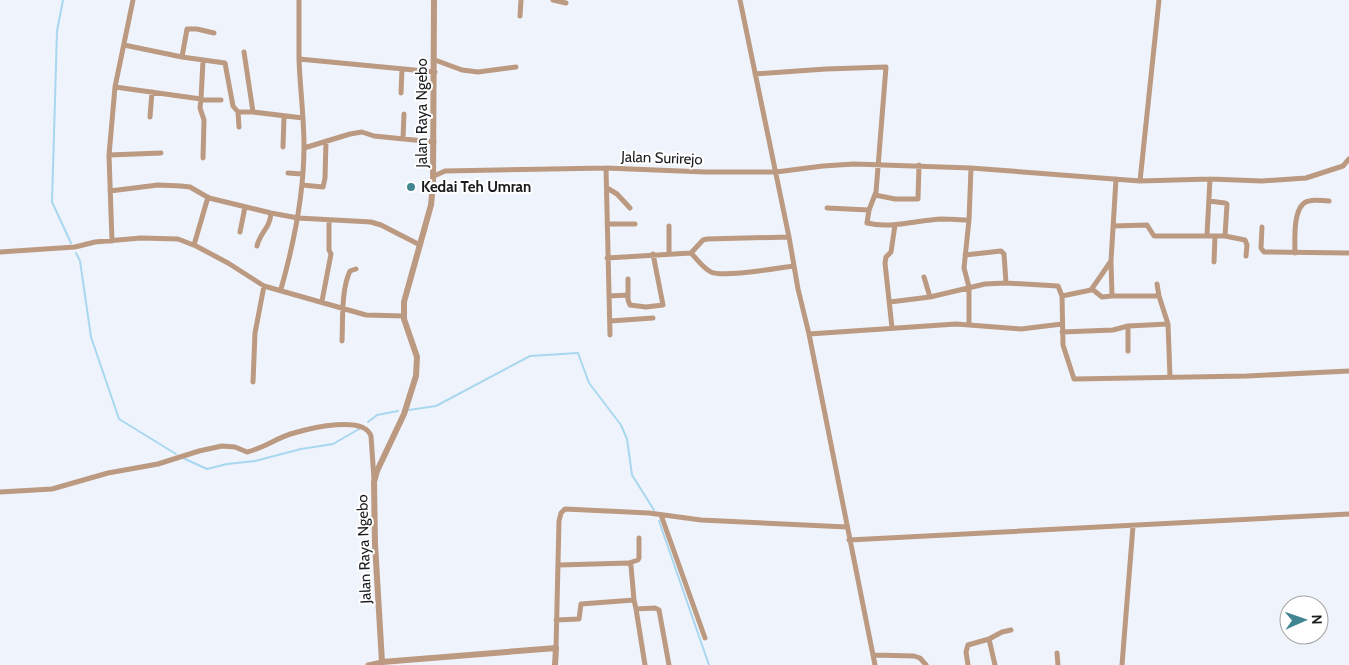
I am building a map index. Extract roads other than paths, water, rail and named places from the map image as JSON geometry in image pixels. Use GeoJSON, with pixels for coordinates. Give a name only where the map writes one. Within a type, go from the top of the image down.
{"type":"FeatureCollection","features":[{"type":"Feature","properties":{"kind":"street"},"geometry":{"type":"LineString","coordinates":[[112,241],[109,155],[115,87],[133,0]]}},
{"type":"Feature","properties":{"kind":"street"},"geometry":{"type":"LineString","coordinates":[[281,289],[292,250],[302,185],[304,148],[299,59],[299,0]]}},
{"type":"Feature","properties":{"kind":"street","name":"Jalan Raya Ngebo"},"geometry":{"type":"LineString","coordinates":[[382,662],[375,544],[374,482],[377,471],[404,414],[416,376],[416,357],[404,316],[404,302],[430,205],[434,176],[434,0]]}},
{"type":"Feature","properties":{"kind":"street"},"geometry":{"type":"LineString","coordinates":[[520,16],[521,0]]}},
{"type":"Feature","properties":{"kind":"street"},"geometry":{"type":"LineString","coordinates":[[553,0],[566,3]]}},
{"type":"Feature","properties":{"kind":"street"},"geometry":{"type":"LineString","coordinates":[[740,0],[875,665]]}},
{"type":"Feature","properties":{"kind":"street"},"geometry":{"type":"LineString","coordinates":[[1140,181],[1159,0]]}},
{"type":"Feature","properties":{"kind":"street"},"geometry":{"type":"LineString","coordinates":[[182,57],[187,29],[214,33]]}},
{"type":"Feature","properties":{"kind":"street"},"geometry":{"type":"LineString","coordinates":[[124,45],[203,61],[225,63],[233,106],[238,112],[238,127]]}},
{"type":"Feature","properties":{"kind":"street"},"geometry":{"type":"LineString","coordinates":[[244,52],[253,112]]}},
{"type":"Feature","properties":{"kind":"street"},"geometry":{"type":"LineString","coordinates":[[299,59],[434,72]]}},
{"type":"Feature","properties":{"kind":"street"},"geometry":{"type":"LineString","coordinates":[[435,60],[462,70],[478,72],[516,67]]}},
{"type":"Feature","properties":{"kind":"street"},"geometry":{"type":"LineString","coordinates":[[203,61],[200,100],[200,108],[204,120],[203,158]]}},
{"type":"Feature","properties":{"kind":"street"},"geometry":{"type":"LineString","coordinates":[[755,74],[886,67],[875,195],[869,210],[867,224],[895,225],[942,219],[969,220]]}},
{"type":"Feature","properties":{"kind":"street"},"geometry":{"type":"LineString","coordinates":[[401,93],[402,69]]}},
{"type":"Feature","properties":{"kind":"street"},"geometry":{"type":"LineString","coordinates":[[115,87],[200,100],[221,100]]}},
{"type":"Feature","properties":{"kind":"street"},"geometry":{"type":"LineString","coordinates":[[150,116],[152,92]]}},
{"type":"Feature","properties":{"kind":"street"},"geometry":{"type":"LineString","coordinates":[[238,112],[303,118]]}},
{"type":"Feature","properties":{"kind":"street"},"geometry":{"type":"LineString","coordinates":[[403,138],[404,114]]}},
{"type":"Feature","properties":{"kind":"street"},"geometry":{"type":"LineString","coordinates":[[283,147],[284,116]]}},
{"type":"Feature","properties":{"kind":"street"},"geometry":{"type":"LineString","coordinates":[[304,148],[362,132],[374,136],[434,142]]}},
{"type":"Feature","properties":{"kind":"street"},"geometry":{"type":"LineString","coordinates":[[302,185],[323,186],[326,141]]}},
{"type":"Feature","properties":{"kind":"street"},"geometry":{"type":"LineString","coordinates":[[109,155],[161,153]]}},
{"type":"Feature","properties":{"kind":"street"},"geometry":{"type":"LineString","coordinates":[[1349,159],[1343,166],[1349,169]]}},
{"type":"Feature","properties":{"kind":"street"},"geometry":{"type":"LineString","coordinates":[[434,164],[445,171]]}},
{"type":"Feature","properties":{"kind":"street","name":"Jalan Surirejo"},"geometry":{"type":"LineString","coordinates":[[434,176],[445,171],[606,168],[705,172],[776,172],[854,164],[971,168],[1140,181],[1210,179],[1262,181],[1306,178],[1343,166]]}},
{"type":"Feature","properties":{"kind":"street"},"geometry":{"type":"LineString","coordinates":[[875,195],[896,199],[918,199],[920,165]]}},
{"type":"Feature","properties":{"kind":"street"},"geometry":{"type":"LineString","coordinates":[[606,168],[610,335]]}},
{"type":"Feature","properties":{"kind":"street"},"geometry":{"type":"LineString","coordinates":[[970,324],[969,287],[964,268],[969,220],[971,168]]}},
{"type":"Feature","properties":{"kind":"street"},"geometry":{"type":"LineString","coordinates":[[288,173],[302,174]]}},
{"type":"Feature","properties":{"kind":"street"},"geometry":{"type":"LineString","coordinates":[[1112,296],[1111,261],[1116,179]]}},
{"type":"Feature","properties":{"kind":"street"},"geometry":{"type":"LineString","coordinates":[[1207,235],[1210,179]]}},
{"type":"Feature","properties":{"kind":"street"},"geometry":{"type":"LineString","coordinates":[[110,191],[169,185],[190,187],[208,197],[271,213],[298,218],[381,225],[420,245]]}},
{"type":"Feature","properties":{"kind":"street"},"geometry":{"type":"LineString","coordinates":[[607,188],[617,194],[630,208]]}},
{"type":"Feature","properties":{"kind":"street"},"geometry":{"type":"LineString","coordinates":[[194,245],[208,197]]}},
{"type":"Feature","properties":{"kind":"street"},"geometry":{"type":"LineString","coordinates":[[1209,201],[1227,204],[1225,236]]}},
{"type":"Feature","properties":{"kind":"street"},"geometry":{"type":"LineString","coordinates":[[1295,254],[1295,229],[1301,206],[1306,201],[1329,202]]}},
{"type":"Feature","properties":{"kind":"street"},"geometry":{"type":"LineString","coordinates":[[240,232],[245,207]]}},
{"type":"Feature","properties":{"kind":"street"},"geometry":{"type":"LineString","coordinates":[[827,208],[869,210]]}},
{"type":"Feature","properties":{"kind":"street"},"geometry":{"type":"LineString","coordinates":[[257,246],[259,238],[270,225],[271,213]]}},
{"type":"Feature","properties":{"kind":"street"},"geometry":{"type":"LineString","coordinates":[[322,301],[331,254],[329,250],[329,220]]}},
{"type":"Feature","properties":{"kind":"street"},"geometry":{"type":"LineString","coordinates":[[607,224],[635,224]]}},
{"type":"Feature","properties":{"kind":"street"},"geometry":{"type":"LineString","coordinates":[[892,328],[884,263],[886,257],[891,252],[895,225]]}},
{"type":"Feature","properties":{"kind":"street"},"geometry":{"type":"LineString","coordinates":[[669,226],[669,254]]}},
{"type":"Feature","properties":{"kind":"street"},"geometry":{"type":"LineString","coordinates":[[1113,226],[1147,226],[1154,236],[1207,235],[1245,240],[1247,246],[1246,256]]}},
{"type":"Feature","properties":{"kind":"street"},"geometry":{"type":"LineString","coordinates":[[1262,226],[1262,248],[1264,252],[1295,254],[1349,253]]}},
{"type":"Feature","properties":{"kind":"street"},"geometry":{"type":"LineString","coordinates":[[1214,262],[1215,236]]}},
{"type":"Feature","properties":{"kind":"street"},"geometry":{"type":"LineString","coordinates":[[607,258],[691,253],[703,240],[707,239],[789,237]]}},
{"type":"Feature","properties":{"kind":"street"},"geometry":{"type":"LineString","coordinates":[[0,252],[75,247],[112,241],[178,239],[194,245],[238,269],[264,286],[281,289],[374,316],[404,316]]}},
{"type":"Feature","properties":{"kind":"street"},"geometry":{"type":"LineString","coordinates":[[965,255],[1001,251],[1004,254],[1006,283]]}},
{"type":"Feature","properties":{"kind":"street"},"geometry":{"type":"LineString","coordinates":[[691,253],[706,269],[714,274],[794,266]]}},
{"type":"Feature","properties":{"kind":"street"},"geometry":{"type":"LineString","coordinates":[[628,279],[628,303],[632,306],[662,305],[654,254]]}},
{"type":"Feature","properties":{"kind":"street"},"geometry":{"type":"LineString","coordinates":[[1062,296],[1087,292],[1092,289],[1111,261]]}},
{"type":"Feature","properties":{"kind":"street"},"geometry":{"type":"LineString","coordinates":[[342,341],[343,307],[348,276],[350,271],[356,269]]}},
{"type":"Feature","properties":{"kind":"street"},"geometry":{"type":"LineString","coordinates":[[924,277],[930,297]]}},
{"type":"Feature","properties":{"kind":"street"},"geometry":{"type":"LineString","coordinates":[[890,302],[930,297],[985,284],[1006,283],[1058,286],[1062,296],[1063,344],[1074,379],[1248,376],[1349,371]]}},
{"type":"Feature","properties":{"kind":"street"},"geometry":{"type":"LineString","coordinates":[[1156,284],[1168,324],[1170,377]]}},
{"type":"Feature","properties":{"kind":"street"},"geometry":{"type":"LineString","coordinates":[[253,382],[255,333],[264,286]]}},
{"type":"Feature","properties":{"kind":"street"},"geometry":{"type":"LineString","coordinates":[[1092,289],[1102,297],[1159,296]]}},
{"type":"Feature","properties":{"kind":"street"},"geometry":{"type":"LineString","coordinates":[[609,296],[628,295]]}},
{"type":"Feature","properties":{"kind":"street"},"geometry":{"type":"LineString","coordinates":[[610,321],[653,318]]}},
{"type":"Feature","properties":{"kind":"street"},"geometry":{"type":"LineString","coordinates":[[809,334],[970,324],[1020,329],[1062,324]]}},
{"type":"Feature","properties":{"kind":"street"},"geometry":{"type":"LineString","coordinates":[[1062,332],[1113,330],[1128,326],[1168,324]]}},
{"type":"Feature","properties":{"kind":"street"},"geometry":{"type":"LineString","coordinates":[[1128,326],[1128,350]]}},
{"type":"Feature","properties":{"kind":"street"},"geometry":{"type":"LineString","coordinates":[[0,492],[52,489],[108,473],[158,464],[222,446],[234,446],[247,452],[294,433],[342,425],[360,425],[368,430],[371,436],[374,482]]}},
{"type":"Feature","properties":{"kind":"street"},"geometry":{"type":"LineString","coordinates":[[555,665],[559,520],[561,513],[565,509],[662,515],[701,520],[847,527]]}},
{"type":"Feature","properties":{"kind":"street"},"geometry":{"type":"LineString","coordinates":[[849,540],[1349,514]]}},
{"type":"Feature","properties":{"kind":"street"},"geometry":{"type":"LineString","coordinates":[[662,515],[705,638]]}},
{"type":"Feature","properties":{"kind":"street"},"geometry":{"type":"LineString","coordinates":[[1122,665],[1133,526]]}},
{"type":"Feature","properties":{"kind":"street"},"geometry":{"type":"LineString","coordinates":[[559,564],[629,563],[639,558],[640,538]]}},
{"type":"Feature","properties":{"kind":"street"},"geometry":{"type":"LineString","coordinates":[[629,563],[632,569],[634,600],[645,665]]}},
{"type":"Feature","properties":{"kind":"street"},"geometry":{"type":"LineString","coordinates":[[556,620],[579,619],[581,604],[634,600]]}},
{"type":"Feature","properties":{"kind":"street"},"geometry":{"type":"LineString","coordinates":[[636,609],[655,608],[659,610],[669,665]]}},
{"type":"Feature","properties":{"kind":"street"},"geometry":{"type":"LineString","coordinates":[[968,665],[966,652],[968,645],[1011,630]]}},
{"type":"Feature","properties":{"kind":"street"},"geometry":{"type":"LineString","coordinates":[[989,639],[995,665]]}},
{"type":"Feature","properties":{"kind":"street"},"geometry":{"type":"LineString","coordinates":[[368,665],[382,662],[556,648]]}},
{"type":"Feature","properties":{"kind":"street"},"geometry":{"type":"LineString","coordinates":[[1057,652],[1058,665]]}},
{"type":"Feature","properties":{"kind":"street"},"geometry":{"type":"LineString","coordinates":[[873,655],[914,656],[920,658],[926,665]]}},
{"type":"Feature","properties":{"kind":"waterway"},"geometry":{"type":"LineString","coordinates":[[63,0],[57,31],[52,202],[71,243]]}},
{"type":"Feature","properties":{"kind":"waterway"},"geometry":{"type":"LineString","coordinates":[[76,253],[80,261],[91,337],[119,419],[176,454]]}},
{"type":"Feature","properties":{"kind":"waterway"},"geometry":{"type":"LineString","coordinates":[[409,410],[436,406],[530,356],[578,353],[589,383],[621,425],[627,439],[632,475],[654,510]]}},
{"type":"Feature","properties":{"kind":"waterway"},"geometry":{"type":"LineString","coordinates":[[368,422],[377,415],[398,411]]}},
{"type":"Feature","properties":{"kind":"waterway"},"geometry":{"type":"LineString","coordinates":[[183,458],[207,469],[333,444],[359,429]]}},
{"type":"Feature","properties":{"kind":"waterway"},"geometry":{"type":"LineString","coordinates":[[659,521],[709,665]]}},
{"type":"Feature","properties":{"kind":"place","name":"Kedai Teh Umran"},"geometry":{"type":"Point","coordinates":[411,187]}}]}
